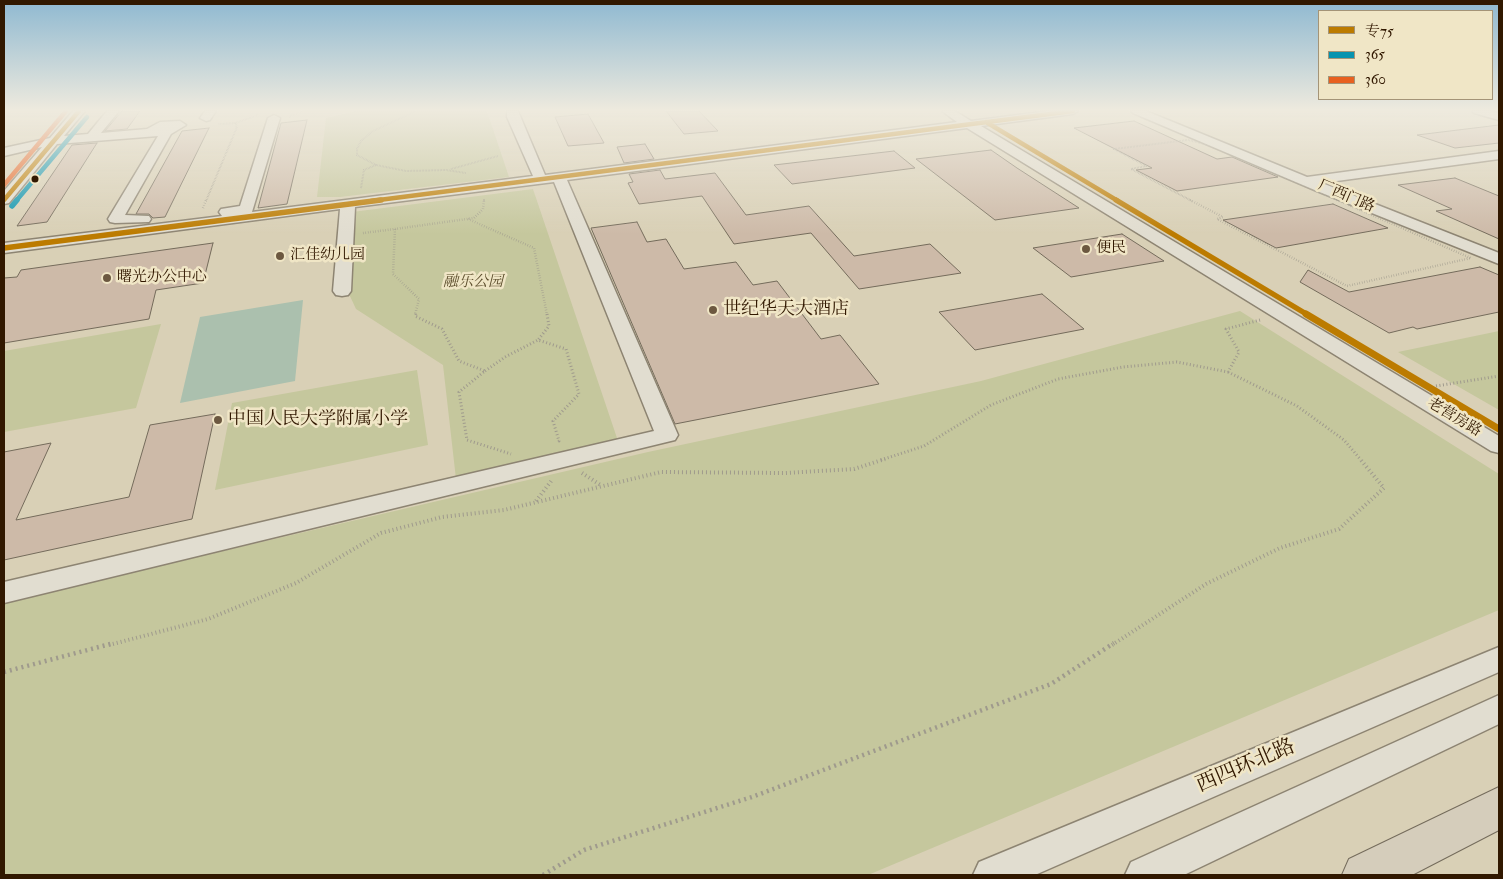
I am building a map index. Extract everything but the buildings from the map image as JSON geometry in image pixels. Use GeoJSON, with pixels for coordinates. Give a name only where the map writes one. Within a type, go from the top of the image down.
{"type":"FeatureCollection","features":[{"type":"Feature","properties":{"kind":"highway"},"geometry":{"type":"LineString","coordinates":[[1365,875],[1499,808]]}},
{"type":"Feature","properties":{"kind":"street"},"geometry":{"type":"LineString","coordinates":[[4,181],[30,152]]}},
{"type":"Feature","properties":{"kind":"street"},"geometry":{"type":"LineString","coordinates":[[4,200],[44,152]]}},
{"type":"Feature","properties":{"kind":"street"},"geometry":{"type":"LineString","coordinates":[[155,152],[115,220],[167,223],[200,215],[246,210],[260,152]]}},
{"type":"Feature","properties":{"kind":"street"},"geometry":{"type":"LineString","coordinates":[[4,593],[667,435],[550,179],[534,152]]}},
{"type":"Feature","properties":{"kind":"street"},"geometry":{"type":"LineString","coordinates":[[4,248],[167,223],[353,204],[741,152]]}},
{"type":"Feature","properties":{"kind":"street","name":"老营房路"},"geometry":{"type":"LineString","coordinates":[[1027,152],[1499,446]]}},
{"type":"Feature","properties":{"kind":"street","name":"老营房路"},"geometry":{"type":"LineString","coordinates":[[1030,152],[1499,429]]}},
{"type":"Feature","properties":{"kind":"street","name":"厂西门路"},"geometry":{"type":"LineString","coordinates":[[1237,152],[1499,259]]}},
{"type":"Feature","properties":{"kind":"street"},"geometry":{"type":"LineString","coordinates":[[1307,181],[1499,155]]}},
{"type":"Feature","properties":{"kind":"street"},"geometry":{"type":"LineString","coordinates":[[342,292],[353,204]]}},
{"type":"Feature","properties":{"kind":"street","name":"西四环北路"},"geometry":{"type":"LineString","coordinates":[[992,875],[1499,659]]}},
{"type":"Feature","properties":{"kind":"street"},"geometry":{"type":"LineString","coordinates":[[1144,875],[1499,709]]}},
{"type":"Feature","properties":{"kind":"path"},"geometry":{"type":"LineString","coordinates":[[200,215],[226,152]]}},
{"type":"Feature","properties":{"kind":"path"},"geometry":{"type":"LineString","coordinates":[[357,152],[357,155],[376,165],[406,171],[446,170],[471,174]]}},
{"type":"Feature","properties":{"kind":"path"},"geometry":{"type":"LineString","coordinates":[[1120,152],[1146,166],[1131,169],[1223,217],[1217,219],[1347,286],[1471,258],[1227,152]]}},
{"type":"Feature","properties":{"kind":"path"},"geometry":{"type":"LineString","coordinates":[[446,170],[498,156]]}},
{"type":"Feature","properties":{"kind":"path"},"geometry":{"type":"LineString","coordinates":[[376,165],[364,170],[353,204],[354,234],[474,218],[483,209],[488,187]]}},
{"type":"Feature","properties":{"kind":"path"},"geometry":{"type":"LineString","coordinates":[[468,220],[512,237],[534,248],[549,326],[538,340],[505,357],[459,392],[466,440],[516,455],[520,470]]}},
{"type":"Feature","properties":{"kind":"path"},"geometry":{"type":"LineString","coordinates":[[395,229],[393,274],[419,299],[415,316],[442,329],[459,361],[485,371]]}},
{"type":"Feature","properties":{"kind":"path"},"geometry":{"type":"LineString","coordinates":[[1228,372],[1239,352],[1226,329],[1264,319]]}},
{"type":"Feature","properties":{"kind":"path"},"geometry":{"type":"LineString","coordinates":[[538,340],[566,349],[579,394],[553,421],[559,441],[550,444]]}},
{"type":"Feature","properties":{"kind":"path"},"geometry":{"type":"LineString","coordinates":[[4,672],[208,618],[296,583],[381,533],[442,518],[504,510],[661,472],[785,473],[854,469],[924,446],[991,405],[1058,379],[1123,367],[1176,362],[1228,372],[1297,406],[1344,440],[1384,488],[1339,529],[1280,548],[1206,584],[1051,684],[752,797],[584,850],[543,875]]}},
{"type":"Feature","properties":{"kind":"path"},"geometry":{"type":"LineString","coordinates":[[1429,387],[1499,376]]}},
{"type":"Feature","properties":{"kind":"path"},"geometry":{"type":"LineString","coordinates":[[572,475],[582,473],[602,486]]}},
{"type":"Feature","properties":{"kind":"path"},"geometry":{"type":"LineString","coordinates":[[535,502],[554,478]]}},
{"type":"Feature","properties":{"kind":"green space"},"geometry":{"type":"Polygon","coordinates":[[[322,152],[501,152],[509,177],[340,197],[317,197],[322,152]]]}},
{"type":"Feature","properties":{"kind":"green space","name":"融乐公园"},"geometry":{"type":"Polygon","coordinates":[[[533,189],[618,441],[456,479],[443,365],[356,309],[349,294],[352,212],[533,189]]]}},
{"type":"Feature","properties":{"kind":"green space"},"geometry":{"type":"Polygon","coordinates":[[[1240,311],[1499,474],[1499,610],[868,875],[4,875],[4,602],[648,452],[981,381],[1240,311]]]}},
{"type":"Feature","properties":{"kind":"green space"},"geometry":{"type":"Polygon","coordinates":[[[161,324],[136,408],[4,432],[4,351],[161,324]]]}},
{"type":"Feature","properties":{"kind":"green space"},"geometry":{"type":"Polygon","coordinates":[[[1499,331],[1499,410],[1398,352],[1499,331]]]}},
{"type":"Feature","properties":{"kind":"green space"},"geometry":{"type":"Polygon","coordinates":[[[417,370],[428,445],[215,490],[232,403],[417,370]]]}},
{"type":"Feature","properties":{"kind":"shaded area"},"geometry":{"type":"Polygon","coordinates":[[[303,300],[295,381],[180,403],[200,317],[303,300]]]}},
{"type":"Feature","properties":{"kind":"transit line","name":"360"},"geometry":{"type":"LineString","coordinates":[[4,185],[32,152]]}},
{"type":"Feature","properties":{"kind":"transit line","name":"专75"},"geometry":{"type":"LineString","coordinates":[[4,200],[44,152]]}},
{"type":"Feature","properties":{"kind":"transit line","name":"365"},"geometry":{"type":"LineString","coordinates":[[12,206],[57,152]]}},
{"type":"Feature","properties":{"kind":"transit line","name":"专75"},"geometry":{"type":"LineString","coordinates":[[4,248],[753,152]]}},
{"type":"Feature","properties":{"kind":"transit line","name":"专75"},"geometry":{"type":"LineString","coordinates":[[1036,152],[1499,429]]}},
{"type":"Feature","properties":{"kind":"place","name":"便民"},"geometry":{"type":"Point","coordinates":[1086,249]}},
{"type":"Feature","properties":{"kind":"place","name":"汇佳幼儿园"},"geometry":{"type":"Point","coordinates":[280,256]}},
{"type":"Feature","properties":{"kind":"place","name":"曙光办公中心"},"geometry":{"type":"Point","coordinates":[107,278]}},
{"type":"Feature","properties":{"kind":"place","name":"世纪华天大酒店"},"geometry":{"type":"Point","coordinates":[713,310]}},
{"type":"Feature","properties":{"kind":"place","name":"中国人民大学附属小学"},"geometry":{"type":"Point","coordinates":[218,420]}}]}
